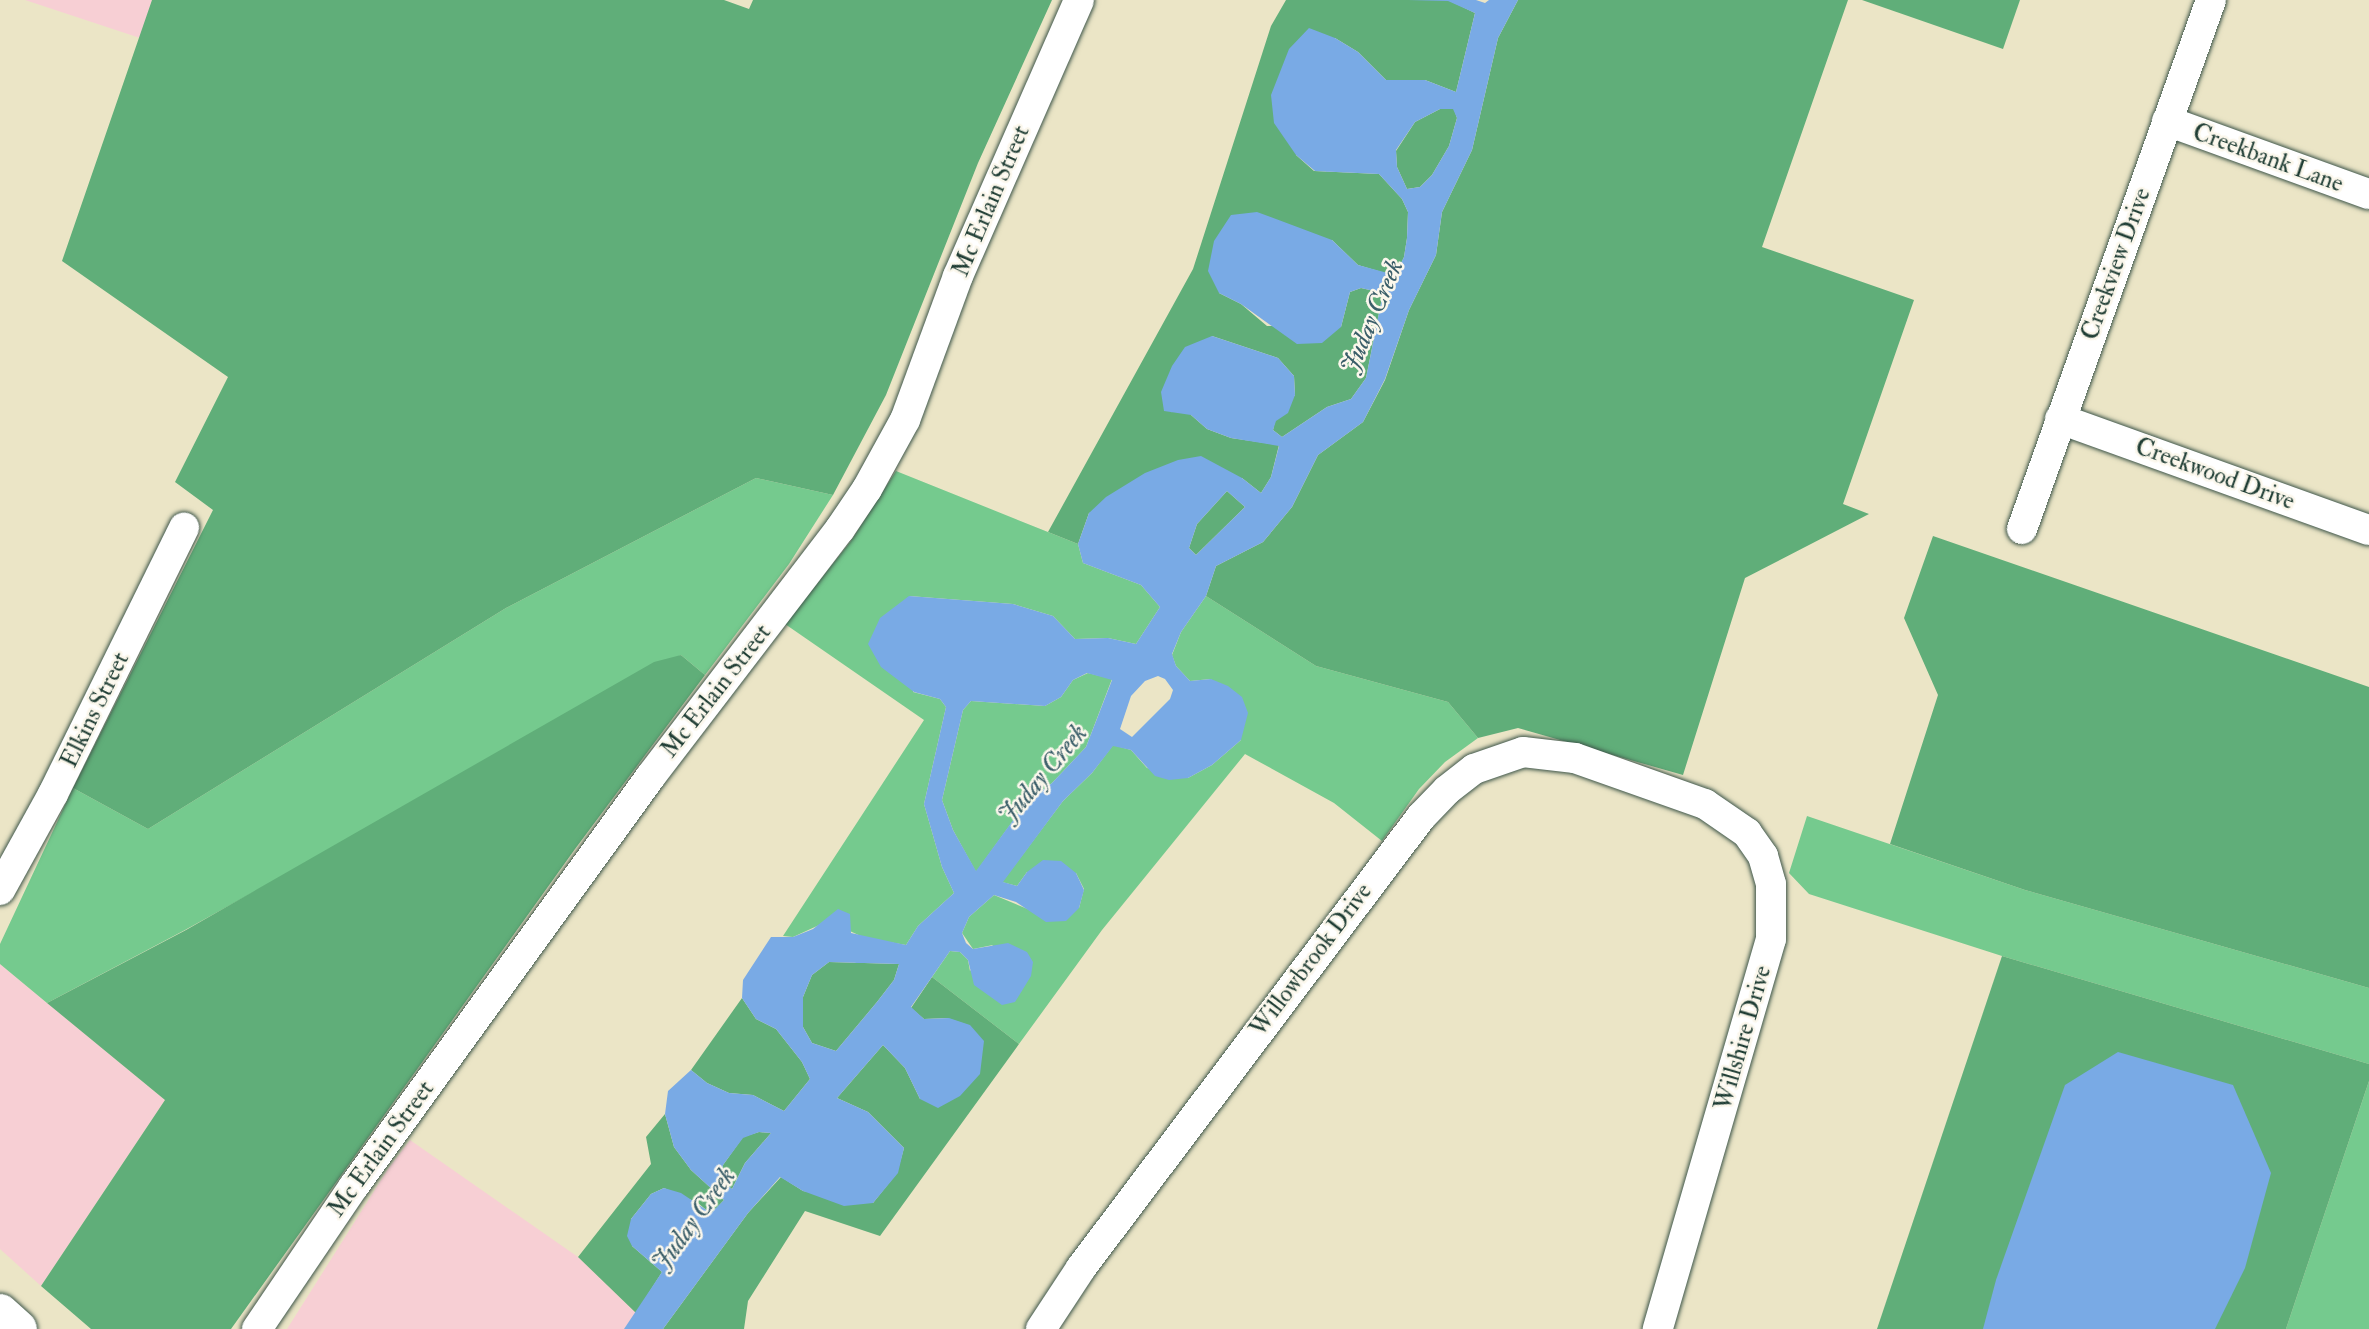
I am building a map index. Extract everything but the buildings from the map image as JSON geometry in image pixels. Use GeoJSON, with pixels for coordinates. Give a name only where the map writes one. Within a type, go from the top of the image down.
{"type":"FeatureCollection","features":[{"type":"Feature","properties":{"kind":"main road"},"geometry":{"type":"LineString","coordinates":[[0,1313],[18,1329]]}},
{"type":"Feature","properties":{"kind":"street","name":"Mc Erlain Street"},"geometry":{"type":"LineString","coordinates":[[257,1329],[354,1186],[651,776],[840,529],[867,489],[905,420],[958,276],[1079,0]]}},
{"type":"Feature","properties":{"kind":"street","name":"Creekview Drive"},"geometry":{"type":"LineString","coordinates":[[2022,529],[2211,0]]}},
{"type":"Feature","properties":{"kind":"street","name":"Creekbank Lane"},"geometry":{"type":"LineString","coordinates":[[2167,121],[2369,194]]}},
{"type":"Feature","properties":{"kind":"street","name":"Creekwood Drive"},"geometry":{"type":"LineString","coordinates":[[2060,419],[2369,530]]}},
{"type":"Feature","properties":{"kind":"street","name":"Elkins Street"},"geometry":{"type":"LineString","coordinates":[[0,890],[53,794],[184,527]]}},
{"type":"Feature","properties":{"kind":"street","name":"Willowbrook Drive"},"geometry":{"type":"LineString","coordinates":[[1041,1329],[1081,1268],[1379,870],[1447,790],[1474,769],[1523,752],[1576,758],[1671,789]]}},
{"type":"Feature","properties":{"kind":"street","name":"Willshire Drive"},"geometry":{"type":"LineString","coordinates":[[1658,1329],[1771,939],[1774,911],[1772,884],[1763,856],[1747,833],[1705,804],[1671,789]]}},
{"type":"Feature","properties":{"kind":"shaded area"},"geometry":{"type":"Polygon","coordinates":[[[25,0],[152,0],[140,38],[25,0]]]}},
{"type":"Feature","properties":{"kind":"shaded area"},"geometry":{"type":"Polygon","coordinates":[[[0,964],[165,1100],[41,1286],[0,1249],[0,964]]]}},
{"type":"Feature","properties":{"kind":"shaded area"},"geometry":{"type":"Polygon","coordinates":[[[410,1140],[578,1257],[636,1313],[624,1329],[287,1329],[388,1169],[410,1140]]]}},
{"type":"Feature","properties":{"kind":"green space"},"geometry":{"type":"Polygon","coordinates":[[[152,0],[724,0],[749,9],[753,0],[1052,0],[978,163],[886,395],[833,495],[756,478],[506,608],[148,829],[73,788],[213,510],[175,482],[228,377],[62,261],[152,0]]]}},
{"type":"Feature","properties":{"kind":"green space"},"geometry":{"type":"Polygon","coordinates":[[[1286,0],[1448,0],[1475,13],[1456,92],[1425,80],[1386,80],[1358,52],[1335,38],[1296,155],[1314,171],[1379,174],[1402,199],[1408,212],[1407,238],[1404,257],[1395,276],[1358,265],[1332,240],[1219,293],[1241,304],[1267,326],[1341,327],[1350,292],[1361,288],[1383,293],[1366,378],[1351,399],[1327,407],[1282,437],[1273,430],[1275,421],[1295,395],[1294,376],[1278,358],[1212,336],[1191,415],[1207,429],[1231,438],[1279,445],[1271,477],[1261,493],[1242,478],[1089,513],[1078,544],[1048,532],[1193,269],[1271,26],[1286,0]]]}},
{"type":"Feature","properties":{"kind":"green space"},"geometry":{"type":"Polygon","coordinates":[[[1518,0],[1848,0],[1762,247],[1914,300],[1843,504],[1869,514],[1745,578],[1683,775],[1518,728],[1478,738],[1448,702],[1316,666],[1206,596],[1216,566],[1263,542],[1292,507],[1318,455],[1363,422],[1385,380],[1409,310],[1436,255],[1442,212],[1472,150],[1498,38],[1518,0]]]}},
{"type":"Feature","properties":{"kind":"green space"},"geometry":{"type":"Polygon","coordinates":[[[1862,0],[2020,0],[2003,49],[1862,0]]]}},
{"type":"Feature","properties":{"kind":"green space"},"geometry":{"type":"Polygon","coordinates":[[[1440,109],[1454,109],[1457,118],[1449,146],[1432,175],[1420,187],[1407,189],[1397,167],[1396,151],[1415,122],[1440,109]]]}},
{"type":"Feature","properties":{"kind":"green space"},"geometry":{"type":"Polygon","coordinates":[[[896,471],[1078,544],[1083,563],[1141,585],[1160,607],[1136,644],[1108,638],[1075,639],[1053,616],[1013,604],[909,596],[913,692],[940,699],[946,707],[924,804],[942,867],[954,893],[918,926],[906,945],[865,938],[828,921],[793,937],[783,936],[924,720],[785,624],[851,541],[896,471]]]}},
{"type":"Feature","properties":{"kind":"green space"},"geometry":{"type":"Polygon","coordinates":[[[756,478],[833,495],[789,564],[705,675],[681,655],[185,930],[47,1003],[0,964],[0,944],[73,788],[148,829],[506,608],[756,478]]]}},
{"type":"Feature","properties":{"kind":"green space"},"geometry":{"type":"Polygon","coordinates":[[[1227,491],[1245,507],[1196,555],[1189,548],[1197,524],[1227,491]]]}},
{"type":"Feature","properties":{"kind":"green space"},"geometry":{"type":"Polygon","coordinates":[[[1933,536],[2369,687],[2369,988],[2025,890],[1890,844],[1938,695],[1904,618],[1933,536]]]}},
{"type":"Feature","properties":{"kind":"green space"},"geometry":{"type":"Polygon","coordinates":[[[1206,596],[1316,666],[1448,702],[1478,738],[1445,762],[1419,789],[1382,841],[1334,803],[1245,754],[1102,930],[1019,1044],[932,977],[950,951],[960,952],[968,960],[970,971],[993,945],[973,949],[962,933],[969,917],[994,895],[1030,910],[1079,908],[1084,889],[1076,873],[1027,872],[1017,886],[1002,882],[1063,801],[1092,773],[1113,745],[1131,750],[1147,768],[1188,778],[1212,765],[1241,740],[1211,679],[1190,681],[1176,666],[1172,655],[1181,632],[1206,596]]]}},
{"type":"Feature","properties":{"kind":"green space"},"geometry":{"type":"Polygon","coordinates":[[[681,655],[705,675],[575,849],[231,1329],[91,1329],[41,1286],[165,1100],[47,1003],[186,930],[654,662],[681,655]]]}},
{"type":"Feature","properties":{"kind":"green space"},"geometry":{"type":"Polygon","coordinates":[[[1088,673],[1112,679],[1086,747],[1052,783],[1025,804],[976,872],[953,830],[942,800],[963,710],[971,701],[1045,706],[1061,697],[1073,680],[1088,673]]]}},
{"type":"Feature","properties":{"kind":"green space"},"geometry":{"type":"Polygon","coordinates":[[[1807,816],[2025,890],[2369,988],[2369,1064],[2002,956],[1809,894],[1789,873],[1807,816]]]}},
{"type":"Feature","properties":{"kind":"green space"},"geometry":{"type":"Polygon","coordinates":[[[2002,956],[2369,1064],[2369,1081],[2286,1329],[1877,1329],[2002,956]]]}},
{"type":"Feature","properties":{"kind":"green space"},"geometry":{"type":"Polygon","coordinates":[[[829,962],[899,964],[894,980],[836,1051],[812,1043],[803,1027],[803,997],[812,975],[829,962]]]}},
{"type":"Feature","properties":{"kind":"green space"},"geometry":{"type":"Polygon","coordinates":[[[932,977],[1019,1044],[880,1236],[805,1211],[748,1301],[744,1329],[663,1329],[748,1213],[781,1177],[803,1191],[873,1203],[897,1173],[904,1148],[868,1112],[837,1098],[883,1045],[905,1068],[920,1099],[949,1018],[924,1019],[911,1008],[932,977]]]}},
{"type":"Feature","properties":{"kind":"green space"},"geometry":{"type":"Polygon","coordinates":[[[742,998],[756,1019],[776,1029],[802,1062],[810,1079],[784,1111],[753,1095],[729,1093],[707,1083],[691,1070],[742,998]]]}},
{"type":"Feature","properties":{"kind":"green space"},"geometry":{"type":"Polygon","coordinates":[[[2369,1081],[2369,1329],[2286,1329],[2369,1081]]]}},
{"type":"Feature","properties":{"kind":"green space"},"geometry":{"type":"Polygon","coordinates":[[[665,1114],[674,1147],[691,1170],[724,1200],[711,1214],[698,1203],[664,1188],[651,1194],[631,1219],[632,1246],[662,1272],[636,1313],[578,1257],[651,1164],[646,1137],[665,1114]]]}},
{"type":"Feature","properties":{"kind":"green space"},"geometry":{"type":"Polygon","coordinates":[[[759,1132],[771,1133],[745,1163],[732,1189],[720,1179],[723,1165],[743,1137],[759,1132]]]}},
{"type":"Feature","properties":{"kind":"water","name":"Juday Creek"},"geometry":{"type":"Polygon","coordinates":[[[1408,0],[1476,0],[1485,3],[1489,0],[1518,0],[1498,38],[1472,150],[1442,212],[1436,255],[1409,310],[1385,379],[1363,422],[1318,455],[1292,507],[1263,542],[1216,566],[1206,596],[1181,632],[1172,654],[1176,666],[1190,681],[1211,679],[1228,686],[1242,697],[1248,713],[1241,740],[1212,765],[1188,778],[1169,780],[1155,776],[1131,750],[1113,746],[1092,773],[1063,801],[1003,882],[1017,886],[1027,872],[1043,860],[1061,861],[1076,873],[1084,890],[1079,908],[1066,921],[1046,922],[1016,902],[994,895],[969,917],[962,933],[966,943],[973,949],[1008,943],[1027,952],[1033,962],[1031,976],[1015,1002],[1002,1005],[974,985],[968,960],[960,952],[950,951],[911,1007],[924,1019],[949,1018],[970,1025],[984,1041],[980,1074],[960,1096],[938,1108],[920,1099],[905,1068],[883,1045],[837,1098],[868,1112],[904,1148],[898,1173],[873,1203],[844,1206],[803,1191],[780,1177],[748,1213],[663,1329],[624,1329],[662,1272],[632,1246],[627,1236],[631,1219],[651,1194],[664,1188],[681,1193],[711,1213],[724,1200],[691,1170],[674,1147],[665,1114],[668,1091],[691,1070],[707,1083],[729,1093],[753,1095],[784,1111],[810,1079],[802,1062],[776,1029],[756,1019],[742,998],[743,980],[771,937],[793,937],[813,929],[838,909],[850,914],[851,933],[906,945],[918,926],[954,893],[942,867],[924,804],[946,707],[940,699],[914,692],[881,667],[868,644],[880,618],[909,596],[1013,604],[1053,616],[1075,639],[1108,638],[1136,644],[1160,607],[1141,585],[1083,563],[1078,544],[1089,513],[1106,497],[1145,473],[1178,460],[1201,456],[1242,478],[1261,493],[1271,477],[1279,446],[1231,438],[1207,429],[1191,415],[1164,411],[1161,392],[1172,366],[1185,347],[1212,336],[1278,358],[1294,376],[1295,395],[1288,413],[1276,421],[1273,430],[1282,437],[1327,407],[1351,399],[1366,378],[1383,293],[1361,288],[1350,292],[1341,327],[1322,343],[1297,344],[1241,304],[1219,293],[1208,271],[1214,241],[1231,215],[1257,212],[1332,240],[1358,265],[1395,275],[1404,257],[1408,212],[1402,199],[1379,174],[1315,171],[1296,155],[1274,123],[1271,95],[1289,49],[1309,28],[1335,38],[1358,52],[1386,80],[1425,80],[1456,92],[1475,13],[1448,1],[1408,0]],[[1440,109],[1415,122],[1396,150],[1397,167],[1407,189],[1420,187],[1432,175],[1449,146],[1457,118],[1453,109],[1440,109]],[[1227,491],[1197,524],[1189,548],[1196,555],[1245,507],[1227,491]],[[1087,673],[1073,680],[1061,697],[1045,706],[971,701],[963,710],[942,800],[953,830],[976,871],[1025,804],[1052,783],[1086,747],[1112,680],[1087,673]],[[1158,676],[1145,681],[1131,696],[1120,729],[1132,737],[1170,699],[1173,690],[1165,679],[1158,676]],[[829,962],[812,975],[803,997],[803,1027],[812,1043],[836,1051],[894,980],[899,964],[829,962]],[[759,1132],[743,1138],[723,1165],[720,1179],[732,1189],[745,1163],[771,1133],[759,1132]]]}},
{"type":"Feature","properties":{"kind":"water"},"geometry":{"type":"Polygon","coordinates":[[[2118,1052],[2233,1085],[2271,1173],[2245,1268],[2215,1329],[1983,1329],[1996,1280],[2065,1085],[2118,1052]]]}}]}
